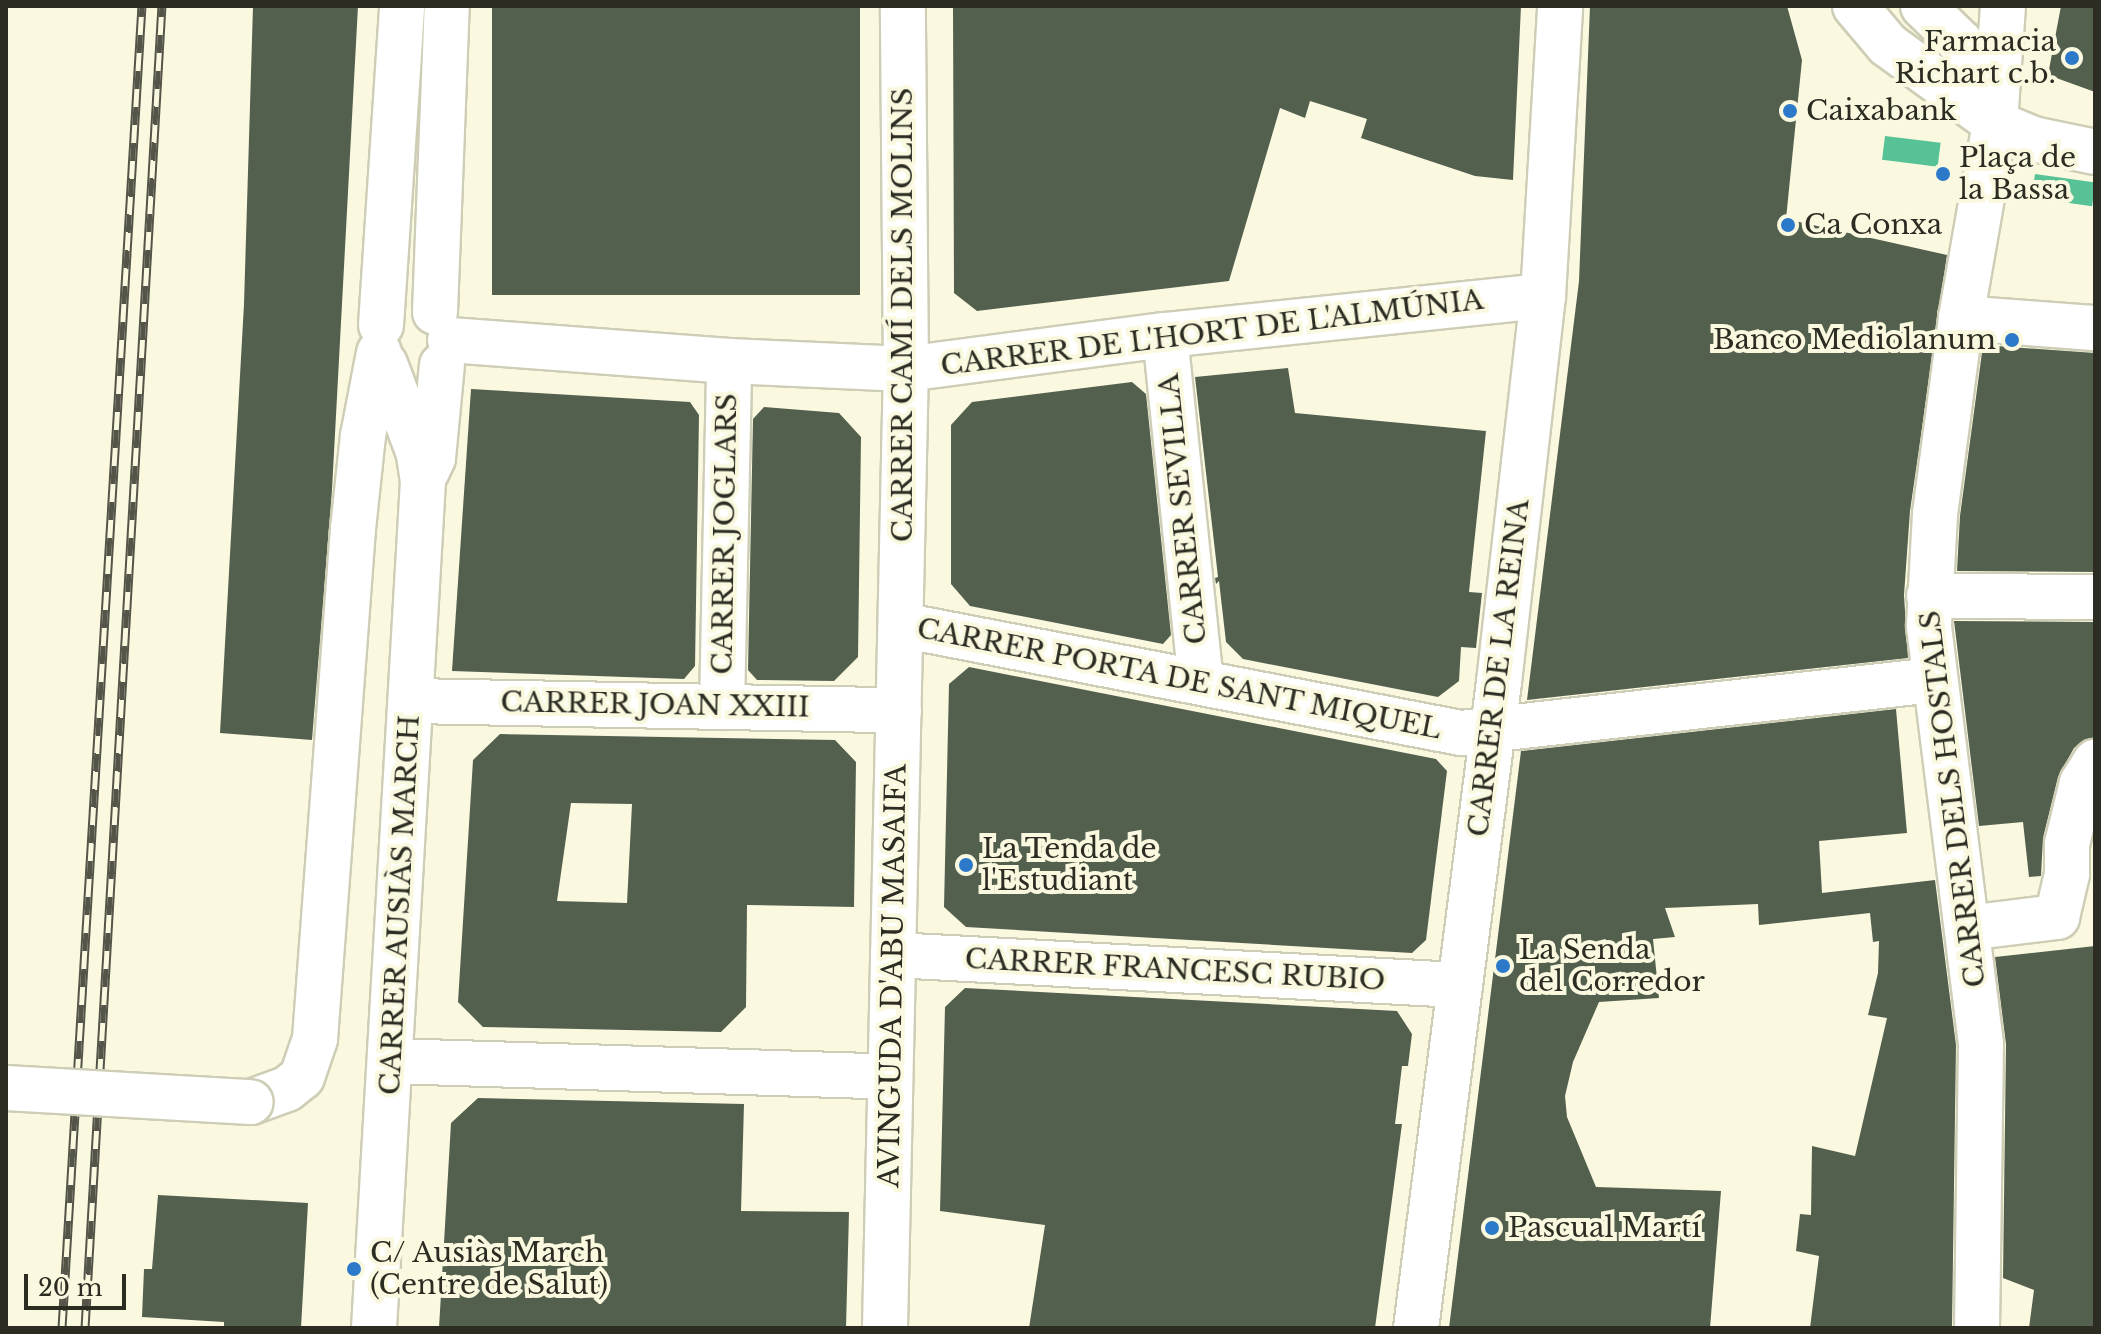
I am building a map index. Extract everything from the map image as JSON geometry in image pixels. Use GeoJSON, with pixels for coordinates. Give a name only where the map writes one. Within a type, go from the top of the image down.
{"type":"FeatureCollection","features":[{"type":"Feature","properties":{"kind":"street","name":"CARRER AUSIÀS MARCH"},"geometry":{"type":"LineString","coordinates":[[6,1088],[251,1102],[287,1089],[302,1077],[315,1039],[353,529],[363,436],[382,347],[402,6]]}},
{"type":"Feature","properties":{"kind":"street","name":"CARRER AUSIÀS MARCH"},"geometry":{"type":"LineString","coordinates":[[423,481],[433,458],[442,339],[447,6]]}},
{"type":"Feature","properties":{"kind":"street","name":"CARRER CAMÍ DELS MOLINS"},"geometry":{"type":"LineString","coordinates":[[901,625],[906,369],[903,6]]}},
{"type":"Feature","properties":{"kind":"street","name":"CARRER DE LA REINA"},"geometry":{"type":"LineString","coordinates":[[1416,1328],[1493,728],[1543,296],[1560,6]]}},
{"type":"Feature","properties":{"kind":"street"},"geometry":{"type":"LineString","coordinates":[[1855,6],[1888,45],[1996,108],[2033,139],[2095,152]]}},
{"type":"Feature","properties":{"kind":"street"},"geometry":{"type":"LineString","coordinates":[[1923,6],[1960,42],[1996,108]]}},
{"type":"Feature","properties":{"kind":"street"},"geometry":{"type":"LineString","coordinates":[[1996,108],[2003,6]]}},
{"type":"Feature","properties":{"kind":"street","name":"CARRER DELS HOSTALS"},"geometry":{"type":"LineString","coordinates":[[1977,1328],[1981,1044],[1933,680],[1929,596],[1935,514],[1961,318],[1996,108]]}},
{"type":"Feature","properties":{"kind":"street","name":"CARRER DE L'HORT DE L'ALMÚNIA"},"geometry":{"type":"LineString","coordinates":[[442,339],[729,361],[906,369],[1165,335],[1543,296]]}},
{"type":"Feature","properties":{"kind":"street"},"geometry":{"type":"LineString","coordinates":[[411,305],[442,339],[424,377],[402,376],[382,347],[389,315],[411,305]]}},
{"type":"Feature","properties":{"kind":"street"},"geometry":{"type":"LineString","coordinates":[[1961,318],[2095,328]]}},
{"type":"Feature","properties":{"kind":"street","name":"CARRER SEVILLA"},"geometry":{"type":"LineString","coordinates":[[1165,335],[1201,682]]}},
{"type":"Feature","properties":{"kind":"street","name":"CARRER AUSIÀS MARCH"},"geometry":{"type":"LineString","coordinates":[[374,1328],[392,1061],[423,481],[418,451],[382,347]]}},
{"type":"Feature","properties":{"kind":"street","name":"CARRER JOGLARS"},"geometry":{"type":"LineString","coordinates":[[722,707],[729,361]]}},
{"type":"Feature","properties":{"kind":"street"},"geometry":{"type":"LineString","coordinates":[[1929,596],[2095,597]]}},
{"type":"Feature","properties":{"kind":"street","name":"CARRER PORTA DE SANT MIQUEL"},"geometry":{"type":"LineString","coordinates":[[901,625],[1461,733],[1933,680]]}},
{"type":"Feature","properties":{"kind":"street","name":"AVINGUDA D'ABU MASAIFA"},"geometry":{"type":"LineString","coordinates":[[885,1328],[901,625]]}},
{"type":"Feature","properties":{"kind":"street","name":"CARRER JOAN XXIII"},"geometry":{"type":"LineString","coordinates":[[412,701],[899,710]]}},
{"type":"Feature","properties":{"kind":"street"},"geometry":{"type":"LineString","coordinates":[[1967,928],[2057,917],[2067,874],[2067,844],[2082,783],[2095,762]]}},
{"type":"Feature","properties":{"kind":"street","name":"CARRER FRANCESC RUBIO"},"geometry":{"type":"LineString","coordinates":[[893,955],[1458,985]]}},
{"type":"Feature","properties":{"kind":"street"},"geometry":{"type":"LineString","coordinates":[[392,1061],[890,1077]]}},
{"type":"Feature","properties":{"kind":"shaded area"},"geometry":{"type":"Polygon","coordinates":[[[1885,136],[1941,143],[1938,167],[1882,160],[1885,136]]]}},
{"type":"Feature","properties":{"kind":"shaded area"},"geometry":{"type":"Polygon","coordinates":[[[2035,174],[2095,182],[2092,206],[2032,198],[2035,174]]]}},
{"type":"Feature","properties":{"kind":"building"},"geometry":{"type":"Polygon","coordinates":[[[253,6],[358,6],[332,490],[312,740],[220,733],[244,304],[253,6]]]}},
{"type":"Feature","properties":{"kind":"building"},"geometry":{"type":"Polygon","coordinates":[[[492,6],[860,6],[860,295],[492,295],[492,6]]]}},
{"type":"Feature","properties":{"kind":"building"},"geometry":{"type":"Polygon","coordinates":[[[953,6],[1521,6],[1513,180],[1475,176],[1361,138],[1367,119],[1310,101],[1305,118],[1280,108],[1229,281],[977,311],[954,293],[953,6]]]}},
{"type":"Feature","properties":{"kind":"building"},"geometry":{"type":"Polygon","coordinates":[[[1590,6],[1787,6],[1802,60],[1786,219],[1947,255],[1910,511],[1904,595],[1908,658],[1527,700],[1579,281],[1590,6]]]}},
{"type":"Feature","properties":{"kind":"building"},"geometry":{"type":"Polygon","coordinates":[[[2061,6],[2095,6],[2095,92],[2048,75],[2061,6]]]}},
{"type":"Feature","properties":{"kind":"building"},"geometry":{"type":"Polygon","coordinates":[[[1983,345],[2095,353],[2095,572],[1957,571],[1960,516],[1983,345]]]}},
{"type":"Feature","properties":{"kind":"building"},"geometry":{"type":"Polygon","coordinates":[[[1288,368],[1295,413],[1486,431],[1469,592],[1482,593],[1476,648],[1461,647],[1459,681],[1438,697],[1243,659],[1226,642],[1219,581],[1216,584],[1215,578],[1218,577],[1195,377],[1288,368]]]}},
{"type":"Feature","properties":{"kind":"building"},"geometry":{"type":"Polygon","coordinates":[[[1132,382],[1146,394],[1171,635],[1163,644],[970,606],[951,584],[951,425],[972,402],[1132,382]]]}},
{"type":"Feature","properties":{"kind":"building"},"geometry":{"type":"Polygon","coordinates":[[[471,389],[690,402],[699,415],[695,666],[684,679],[452,671],[471,389]]]}},
{"type":"Feature","properties":{"kind":"building"},"geometry":{"type":"Polygon","coordinates":[[[764,407],[839,413],[861,437],[858,657],[834,681],[757,680],[748,670],[753,419],[764,407]]]}},
{"type":"Feature","properties":{"kind":"building"},"geometry":{"type":"Polygon","coordinates":[[[1954,621],[2095,622],[2095,737],[2084,740],[2074,748],[2058,777],[2043,838],[2041,876],[2029,877],[2023,822],[1979,826],[1954,621]]]}},
{"type":"Feature","properties":{"kind":"building"},"geometry":{"type":"Polygon","coordinates":[[[969,667],[1436,759],[1447,771],[1426,940],[1412,953],[966,927],[944,907],[949,684],[969,667]]]}},
{"type":"Feature","properties":{"kind":"building"},"geometry":{"type":"Polygon","coordinates":[[[1896,709],[1907,833],[1819,841],[1822,893],[1935,880],[1956,1045],[1952,1328],[1810,1328],[1819,1256],[1796,1251],[1800,1214],[1811,1215],[1812,1146],[1855,1156],[1887,1018],[1868,1015],[1878,973],[1879,941],[1873,942],[1870,913],[1759,925],[1758,904],[1665,908],[1675,937],[1653,939],[1659,998],[1599,1002],[1573,1062],[1565,1096],[1567,1117],[1596,1187],[1721,1191],[1710,1328],[1449,1328],[1521,751],[1896,709]]]}},
{"type":"Feature","properties":{"kind":"building"},"geometry":{"type":"Polygon","coordinates":[[[500,734],[835,740],[856,762],[854,907],[747,905],[746,1007],[721,1032],[483,1027],[458,1002],[473,760],[500,734]],[[571,803],[557,901],[627,903],[632,804],[571,803]]]}},
{"type":"Feature","properties":{"kind":"building"},"geometry":{"type":"Polygon","coordinates":[[[2095,946],[2095,1328],[2029,1328],[2034,1290],[2003,1278],[2006,1044],[1995,957],[2095,946]]]}},
{"type":"Feature","properties":{"kind":"building"},"geometry":{"type":"Polygon","coordinates":[[[965,988],[1397,1011],[1412,1034],[1408,1066],[1402,1066],[1395,1124],[1402,1124],[1375,1328],[1029,1328],[1045,1225],[940,1211],[945,1007],[965,988]]]}},
{"type":"Feature","properties":{"kind":"building"},"geometry":{"type":"Polygon","coordinates":[[[478,1098],[744,1104],[741,1211],[849,1212],[846,1328],[439,1328],[451,1123],[478,1098]]]}},
{"type":"Feature","properties":{"kind":"building"},"geometry":{"type":"Polygon","coordinates":[[[158,1195],[308,1203],[301,1328],[224,1328],[224,1322],[142,1317],[144,1269],[152,1269],[158,1195]]]}},
{"type":"Feature","properties":{"kind":"railway"},"geometry":{"type":"LineString","coordinates":[[62,1328],[142,6]]}},
{"type":"Feature","properties":{"kind":"railway"},"geometry":{"type":"LineString","coordinates":[[85,1328],[162,6]]}},
{"type":"Feature","properties":{"kind":"place","name":"Farmacia Richart c.b."},"geometry":{"type":"Point","coordinates":[2072,58]}},
{"type":"Feature","properties":{"kind":"place","name":"Caixabank"},"geometry":{"type":"Point","coordinates":[1790,111]}},
{"type":"Feature","properties":{"kind":"place","name":"Plaça de la Bassa"},"geometry":{"type":"Point","coordinates":[1943,174]}},
{"type":"Feature","properties":{"kind":"place","name":"Ca Conxa"},"geometry":{"type":"Point","coordinates":[1788,225]}},
{"type":"Feature","properties":{"kind":"place","name":"Banco Mediolanum"},"geometry":{"type":"Point","coordinates":[2012,340]}},
{"type":"Feature","properties":{"kind":"place","name":"La Tenda de l'Estudiant"},"geometry":{"type":"Point","coordinates":[966,865]}},
{"type":"Feature","properties":{"kind":"place","name":"La Senda del Corredor"},"geometry":{"type":"Point","coordinates":[1503,966]}},
{"type":"Feature","properties":{"kind":"place","name":"Pascual Martí"},"geometry":{"type":"Point","coordinates":[1492,1228]}},
{"type":"Feature","properties":{"kind":"place","name":"C/ Ausiàs March (Centre de Salut)"},"geometry":{"type":"Point","coordinates":[354,1269]}}]}
